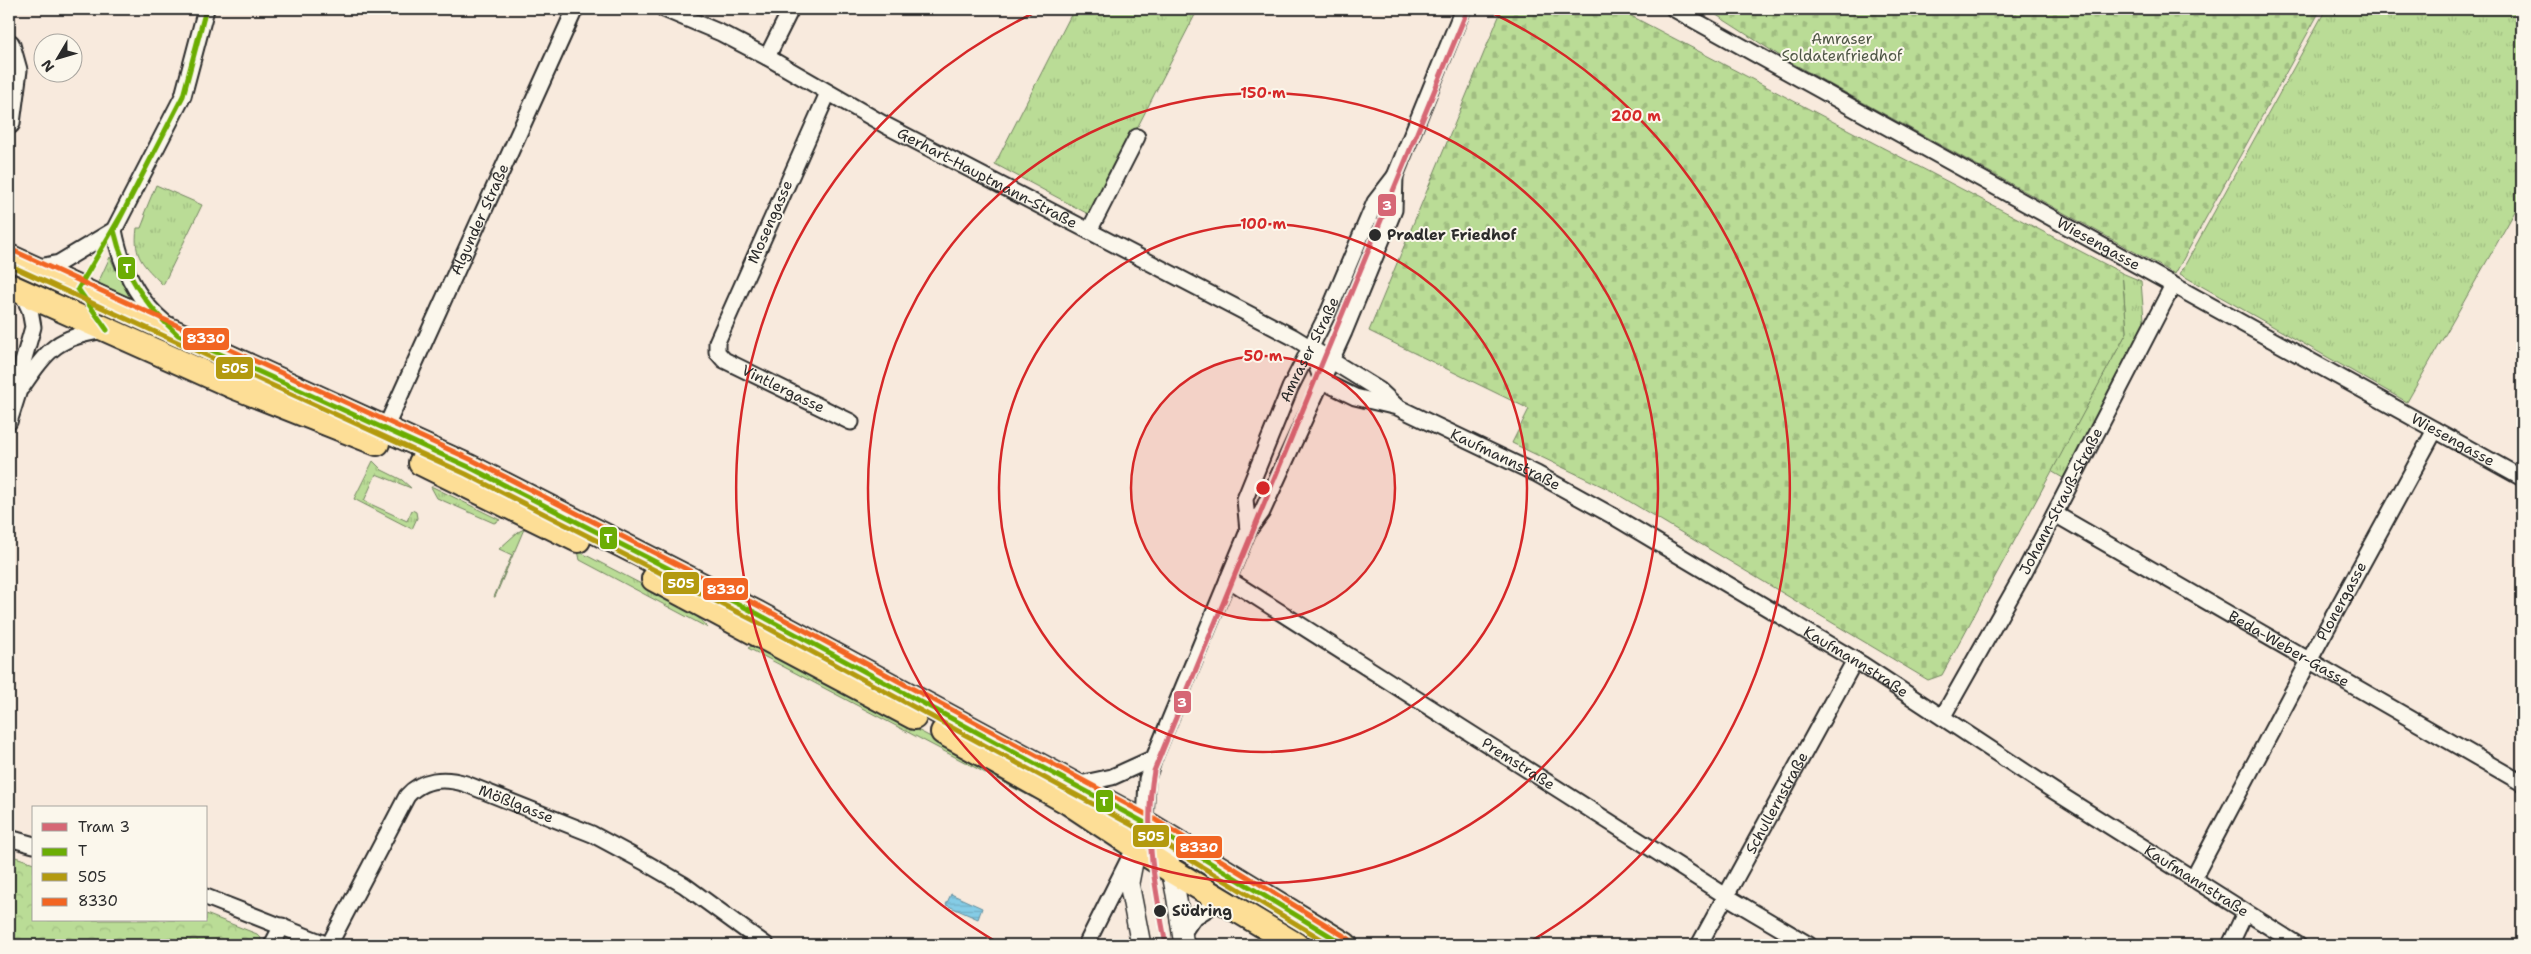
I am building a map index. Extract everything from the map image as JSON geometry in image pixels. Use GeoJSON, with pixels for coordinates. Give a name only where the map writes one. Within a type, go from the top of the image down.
{"type":"FeatureCollection","features":[{"type":"Feature","properties":{"kind":"main road"},"geometry":{"type":"LineString","coordinates":[[9,45],[16,70],[9,115]]}},
{"type":"Feature","properties":{"kind":"main road"},"geometry":{"type":"LineString","coordinates":[[19,262],[545,504],[749,609],[1154,829],[1211,866],[1345,945]]}},
{"type":"Feature","properties":{"kind":"main road"},"geometry":{"type":"LineString","coordinates":[[15,288],[233,386],[376,442],[570,536],[1031,780],[1088,814],[1172,871],[1296,945]]}},
{"type":"Feature","properties":{"kind":"street"},"geometry":{"type":"LineString","coordinates":[[19,262],[59,263],[114,230],[183,96],[206,9]]}},
{"type":"Feature","properties":{"kind":"street","name":"Algunder Straße"},"geometry":{"type":"LineString","coordinates":[[385,429],[575,9]]}},
{"type":"Feature","properties":{"kind":"street","name":"Gerhart-Hauptmann-Straße"},"geometry":{"type":"LineString","coordinates":[[664,9],[721,33],[767,57],[828,93],[1332,360]]}},
{"type":"Feature","properties":{"kind":"street"},"geometry":{"type":"LineString","coordinates":[[767,57],[791,9]]}},
{"type":"Feature","properties":{"kind":"street","name":"Amraser Straße"},"geometry":{"type":"LineString","coordinates":[[1248,531],[1245,499],[1290,388],[1311,349],[1375,202],[1395,176],[1464,9]]}},
{"type":"Feature","properties":{"kind":"street","name":"Wiesengasse"},"geometry":{"type":"LineString","coordinates":[[1674,9],[2522,478]]}},
{"type":"Feature","properties":{"kind":"street","name":"Mosengasse"},"geometry":{"type":"LineString","coordinates":[[717,352],[717,342],[828,93]]}},
{"type":"Feature","properties":{"kind":"street"},"geometry":{"type":"LineString","coordinates":[[1089,231],[1137,137]]}},
{"type":"Feature","properties":{"kind":"street","name":"Amraser Straße"},"geometry":{"type":"LineString","coordinates":[[1183,940],[1172,871],[1154,829],[1146,792],[1154,758],[1248,531],[1262,512],[1332,360],[1394,210],[1395,176]]}},
{"type":"Feature","properties":{"kind":"street"},"geometry":{"type":"LineString","coordinates":[[114,230],[121,259],[137,293],[155,315],[178,335]]}},
{"type":"Feature","properties":{"kind":"street","name":"Johann-Strauß-Straße"},"geometry":{"type":"LineString","coordinates":[[1943,716],[2055,514],[2173,285]]}},
{"type":"Feature","properties":{"kind":"street"},"geometry":{"type":"LineString","coordinates":[[9,422],[19,390],[23,362],[33,326],[30,310],[15,288]]}},
{"type":"Feature","properties":{"kind":"street"},"geometry":{"type":"LineString","coordinates":[[19,390],[42,357],[60,342],[79,334],[108,330]]}},
{"type":"Feature","properties":{"kind":"street"},"geometry":{"type":"LineString","coordinates":[[1311,349],[1322,381]]}},
{"type":"Feature","properties":{"kind":"street","name":"Vintlergasse"},"geometry":{"type":"LineString","coordinates":[[717,352],[724,360],[851,422]]}},
{"type":"Feature","properties":{"kind":"street","name":"Kaufmannstraße"},"geometry":{"type":"LineString","coordinates":[[1332,360],[1379,390],[1397,407]]}},
{"type":"Feature","properties":{"kind":"street","name":"Kaufmannstraße"},"geometry":{"type":"LineString","coordinates":[[1322,381],[1355,397],[1397,407],[1537,474],[1613,516],[1855,660],[1943,716],[2054,791],[2298,945]]}},
{"type":"Feature","properties":{"kind":"street","name":"Plonergasse"},"geometry":{"type":"LineString","coordinates":[[2194,879],[2310,659],[2435,430]]}},
{"type":"Feature","properties":{"kind":"street","name":"Beda-Weber-Gasse"},"geometry":{"type":"LineString","coordinates":[[2055,514],[2310,659],[2522,783]]}},
{"type":"Feature","properties":{"kind":"street","name":"Premstraße"},"geometry":{"type":"LineString","coordinates":[[1228,580],[1726,896],[1809,945]]}},
{"type":"Feature","properties":{"kind":"street","name":"Schullernstraße"},"geometry":{"type":"LineString","coordinates":[[1699,945],[1855,660]]}},
{"type":"Feature","properties":{"kind":"street"},"geometry":{"type":"LineString","coordinates":[[1075,785],[1112,777],[1154,758]]}},
{"type":"Feature","properties":{"kind":"street","name":"Mößlgasse"},"geometry":{"type":"LineString","coordinates":[[328,945],[407,796],[418,786],[444,779],[466,784],[592,834],[684,885],[766,945]]}},
{"type":"Feature","properties":{"kind":"street","name":"Amraser Straße"},"geometry":{"type":"LineString","coordinates":[[1146,792],[1154,829]]}},
{"type":"Feature","properties":{"kind":"street","name":"Amraser Straße"},"geometry":{"type":"LineString","coordinates":[[1141,945],[1129,884],[1136,847],[1154,829]]}},
{"type":"Feature","properties":{"kind":"street"},"geometry":{"type":"LineString","coordinates":[[9,838],[32,844]]}},
{"type":"Feature","properties":{"kind":"street"},"geometry":{"type":"LineString","coordinates":[[1086,945],[1136,847]]}},
{"type":"Feature","properties":{"kind":"street"},"geometry":{"type":"LineString","coordinates":[[208,898],[328,945]]}},
{"type":"Feature","properties":{"kind":"street"},"geometry":{"type":"LineString","coordinates":[[1183,940],[1192,918],[1221,900]]}},
{"type":"Feature","properties":{"kind":"street"},"geometry":{"type":"LineString","coordinates":[[2230,945],[2245,913]]}},
{"type":"Feature","properties":{"kind":"street"},"geometry":{"type":"LineString","coordinates":[[272,945],[282,926]]}},
{"type":"Feature","properties":{"kind":"green space"},"geometry":{"type":"Polygon","coordinates":[[[1074,9],[1198,9],[1092,216],[995,164],[1074,9]]]}},
{"type":"Feature","properties":{"kind":"green space","name":"Pradler Friedhof"},"geometry":{"type":"Polygon","coordinates":[[[1502,9],[1618,9],[2122,273],[2127,332],[1942,675],[1928,680],[1612,491],[1512,443],[1529,409],[1369,331],[1502,9]]]}},
{"type":"Feature","properties":{"kind":"green space","name":"Amraser Soldatenfriedhof"},"geometry":{"type":"Polygon","coordinates":[[[1707,9],[2321,9],[2175,274],[1780,56],[1707,9]]]}},
{"type":"Feature","properties":{"kind":"green space"},"geometry":{"type":"Polygon","coordinates":[[[2326,9],[2522,9],[2522,199],[2407,402],[2180,274],[2326,9]]]}},
{"type":"Feature","properties":{"kind":"green space"},"geometry":{"type":"Polygon","coordinates":[[[156,185],[202,205],[163,285],[141,260],[138,254],[136,238],[137,228],[141,228],[146,215],[144,214],[156,185]]]}},
{"type":"Feature","properties":{"kind":"green space"},"geometry":{"type":"Polygon","coordinates":[[[110,257],[122,284],[132,299],[98,283],[110,257]]]}},
{"type":"Feature","properties":{"kind":"green space"},"geometry":{"type":"Polygon","coordinates":[[[2122,273],[2141,281],[2144,320],[2140,348],[2063,478],[2051,471],[2127,332],[2122,273]]]}},
{"type":"Feature","properties":{"kind":"green space"},"geometry":{"type":"Polygon","coordinates":[[[373,461],[382,470],[402,480],[411,488],[376,474],[364,501],[407,521],[412,510],[416,512],[417,518],[412,529],[354,499],[373,461]]]}},
{"type":"Feature","properties":{"kind":"green space"},"geometry":{"type":"Polygon","coordinates":[[[431,487],[500,520],[494,523],[437,498],[431,487]]]}},
{"type":"Feature","properties":{"kind":"green space"},"geometry":{"type":"Polygon","coordinates":[[[524,529],[494,597],[512,555],[499,549],[524,529]]]}},
{"type":"Feature","properties":{"kind":"green space"},"geometry":{"type":"Polygon","coordinates":[[[578,551],[691,610],[708,628],[580,560],[578,551]]]}},
{"type":"Feature","properties":{"kind":"green space"},"geometry":{"type":"Polygon","coordinates":[[[755,644],[976,761],[1040,800],[748,648],[755,644]]]}},
{"type":"Feature","properties":{"kind":"green space"},"geometry":{"type":"Polygon","coordinates":[[[9,855],[32,862],[32,922],[208,922],[208,915],[257,934],[261,938],[260,944],[9,945],[9,855]]]}},
{"type":"Feature","properties":{"kind":"water"},"geometry":{"type":"Polygon","coordinates":[[[951,894],[982,908],[978,919],[946,905],[951,894]]]}},
{"type":"Feature","properties":{"kind":"tram line","name":"3"},"geometry":{"type":"LineString","coordinates":[[1166,945],[1154,880],[1150,837],[1151,793],[1154,771],[1468,9]]}},
{"type":"Feature","properties":{"kind":"transit line","name":"T"},"geometry":{"type":"LineString","coordinates":[[206,9],[183,96],[114,230],[118,246],[137,288],[155,312],[178,335],[469,467],[758,614],[1145,823],[1345,945]]}},
{"type":"Feature","properties":{"kind":"transit line","name":"T"},"geometry":{"type":"LineString","coordinates":[[78,289],[126,207]]}},
{"type":"Feature","properties":{"kind":"transit line","name":"8330"},"geometry":{"type":"LineString","coordinates":[[12,250],[472,460],[761,607],[1149,816],[1349,939]]}},
{"type":"Feature","properties":{"kind":"transit line","name":"505"},"geometry":{"type":"LineString","coordinates":[[9,265],[466,474],[755,621],[1141,830],[1331,945]]}},
{"type":"Feature","properties":{"kind":"transit line","name":"T"},"geometry":{"type":"LineString","coordinates":[[78,289],[107,330]]}},
{"type":"Feature","properties":{"kind":"place","name":"Pradler Friedhof"},"geometry":{"type":"Point","coordinates":[1375,235]}},
{"type":"Feature","properties":{"kind":"place","name":"Südring"},"geometry":{"type":"Point","coordinates":[1160,911]}}]}
